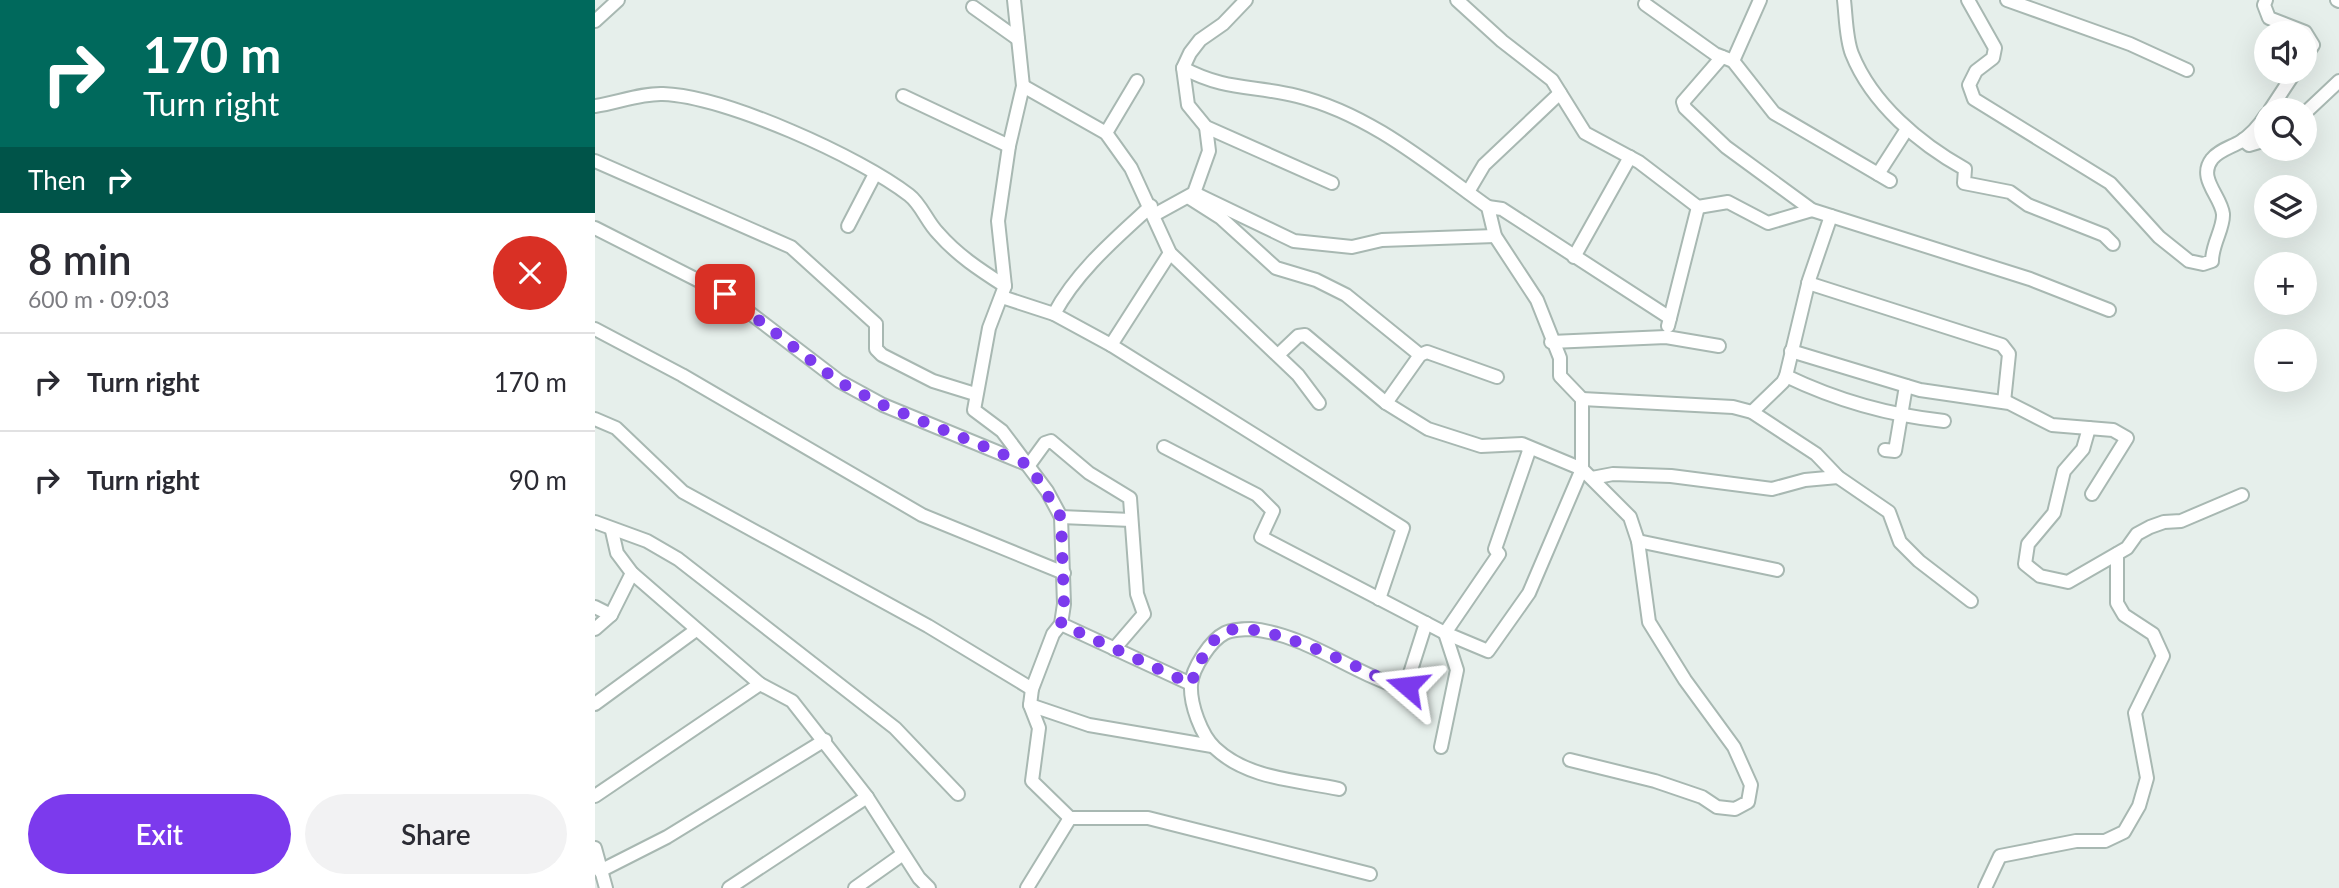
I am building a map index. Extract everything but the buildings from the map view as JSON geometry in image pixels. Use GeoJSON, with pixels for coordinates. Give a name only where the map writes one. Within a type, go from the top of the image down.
{"type":"FeatureCollection","features":[{"type":"Feature","properties":{"kind":"street"},"geometry":{"type":"LineString","coordinates":[[595,21],[618,0]]}},
{"type":"Feature","properties":{"kind":"street"},"geometry":{"type":"LineString","coordinates":[[1014,0],[1023,86],[1009,146],[998,221],[1003,292],[989,328],[974,410],[1002,431],[1029,465],[1061,517],[1064,573],[1061,624],[1053,634],[1032,689],[1030,705],[1039,728],[1032,780],[1070,818],[1148,818],[1370,874]]}},
{"type":"Feature","properties":{"kind":"street"},"geometry":{"type":"LineString","coordinates":[[1246,0],[1223,24],[1200,40],[1183,68],[1188,105],[1206,127],[1332,183]]}},
{"type":"Feature","properties":{"kind":"street"},"geometry":{"type":"LineString","coordinates":[[1457,0],[1502,41],[1552,80],[1585,133],[1630,157],[1698,207],[1728,202],[1768,223],[1812,210]]}},
{"type":"Feature","properties":{"kind":"street"},"geometry":{"type":"LineString","coordinates":[[1760,0],[1728,59],[1692,90],[1683,102],[1685,108],[1726,147],[1812,210],[2018,275],[2109,310]]}},
{"type":"Feature","properties":{"kind":"street"},"geometry":{"type":"LineString","coordinates":[[1844,0],[1852,53],[1871,86],[1907,129],[1937,154],[1965,169],[1964,183],[2010,192],[2028,205],[2104,235],[2113,244]]}},
{"type":"Feature","properties":{"kind":"street"},"geometry":{"type":"LineString","coordinates":[[1968,0],[1995,48],[1993,58],[1976,71],[1969,85],[1974,99],[2109,183],[2159,237],[2189,261],[2203,264],[2212,261],[2215,238],[2223,221],[2223,211],[2207,175],[2209,165],[2214,156],[2243,140],[2254,128]]}},
{"type":"Feature","properties":{"kind":"street"},"geometry":{"type":"LineString","coordinates":[[2007,0],[2130,44],[2187,70]]}},
{"type":"Feature","properties":{"kind":"street"},"geometry":{"type":"LineString","coordinates":[[2266,0],[2269,18],[2277,21]]}},
{"type":"Feature","properties":{"kind":"street"},"geometry":{"type":"LineString","coordinates":[[1646,4],[1728,59],[1774,113],[1890,181]]}},
{"type":"Feature","properties":{"kind":"street"},"geometry":{"type":"LineString","coordinates":[[973,8],[1018,39]]}},
{"type":"Feature","properties":{"kind":"street"},"geometry":{"type":"LineString","coordinates":[[1183,68],[1226,86],[1297,96],[1347,113],[1398,141],[1487,207],[1502,209],[1670,318]]}},
{"type":"Feature","properties":{"kind":"street"},"geometry":{"type":"LineString","coordinates":[[1106,133],[1137,81]]}},
{"type":"Feature","properties":{"kind":"street"},"geometry":{"type":"LineString","coordinates":[[2317,102],[2339,81]]}},
{"type":"Feature","properties":{"kind":"street"},"geometry":{"type":"LineString","coordinates":[[1023,86],[1106,133],[1131,168],[1170,253],[1278,355],[1319,402]]}},
{"type":"Feature","properties":{"kind":"street"},"geometry":{"type":"LineString","coordinates":[[595,106],[660,93],[692,96],[764,120],[875,174],[911,196],[937,232],[1003,292],[1054,314],[1111,345],[1403,528],[1380,598]]}},
{"type":"Feature","properties":{"kind":"street"},"geometry":{"type":"LineString","coordinates":[[1468,192],[1484,165],[1560,93]]}},
{"type":"Feature","properties":{"kind":"street"},"geometry":{"type":"LineString","coordinates":[[903,96],[1009,146]]}},
{"type":"Feature","properties":{"kind":"street"},"geometry":{"type":"LineString","coordinates":[[1054,314],[1063,296],[1093,260],[1153,211],[1191,195],[1209,150],[1206,127]]}},
{"type":"Feature","properties":{"kind":"street"},"geometry":{"type":"LineString","coordinates":[[1878,174],[1907,129]]}},
{"type":"Feature","properties":{"kind":"street"},"geometry":{"type":"LineString","coordinates":[[2243,140],[2249,145],[2254,144]]}},
{"type":"Feature","properties":{"kind":"street"},"geometry":{"type":"LineString","coordinates":[[1574,257],[1630,157]]}},
{"type":"Feature","properties":{"kind":"street"},"geometry":{"type":"LineString","coordinates":[[595,161],[791,247],[876,324],[876,349],[882,355],[933,381],[975,394]]}},
{"type":"Feature","properties":{"kind":"street"},"geometry":{"type":"LineString","coordinates":[[848,226],[875,174]]}},
{"type":"Feature","properties":{"kind":"street"},"geometry":{"type":"LineString","coordinates":[[1191,195],[1294,241],[1352,247],[1383,240],[1495,236]]}},
{"type":"Feature","properties":{"kind":"street"},"geometry":{"type":"LineString","coordinates":[[1191,195],[1276,268],[1316,280],[1346,295],[1420,355],[1435,353],[1497,377]]}},
{"type":"Feature","properties":{"kind":"street"},"geometry":{"type":"LineString","coordinates":[[1164,447],[1257,495],[1273,511],[1261,537],[1445,633],[1488,651],[1529,593],[1587,473],[1582,399],[1560,376],[1560,358],[1537,300],[1495,236],[1487,207]]}},
{"type":"Feature","properties":{"kind":"street"},"geometry":{"type":"LineString","coordinates":[[1666,337],[1698,207]]}},
{"type":"Feature","properties":{"kind":"street"},"geometry":{"type":"LineString","coordinates":[[1752,412],[1786,376],[1808,283],[1831,216]]}},
{"type":"Feature","properties":{"kind":"street"},"geometry":{"type":"LineString","coordinates":[[595,228],[725,294],[839,382],[883,405],[1029,465]]}},
{"type":"Feature","properties":{"kind":"street"},"geometry":{"type":"LineString","coordinates":[[1111,345],[1170,253]]}},
{"type":"Feature","properties":{"kind":"street"},"geometry":{"type":"LineString","coordinates":[[1808,283],[2002,345],[2009,354],[2004,402]]}},
{"type":"Feature","properties":{"kind":"street"},"geometry":{"type":"LineString","coordinates":[[595,329],[682,375],[922,515],[1064,573]]}},
{"type":"Feature","properties":{"kind":"street"},"geometry":{"type":"LineString","coordinates":[[1278,355],[1298,336],[1305,335],[1386,403],[1427,429],[1481,446],[1522,444],[1587,473],[1630,517],[1638,541],[1649,622],[1685,680],[1734,747],[1751,785],[1748,802],[1735,809],[1717,807],[1702,797],[1655,781],[1570,760]]}},
{"type":"Feature","properties":{"kind":"street"},"geometry":{"type":"LineString","coordinates":[[1552,342],[1666,337],[1719,346]]}},
{"type":"Feature","properties":{"kind":"street"},"geometry":{"type":"LineString","coordinates":[[1791,351],[1906,386],[2004,402],[2052,425],[2113,430],[2127,438],[2092,494]]}},
{"type":"Feature","properties":{"kind":"street"},"geometry":{"type":"LineString","coordinates":[[1386,403],[1420,355]]}},
{"type":"Feature","properties":{"kind":"street"},"geometry":{"type":"LineString","coordinates":[[1786,376],[1857,406],[1901,417],[1944,421]]}},
{"type":"Feature","properties":{"kind":"street"},"geometry":{"type":"LineString","coordinates":[[1885,450],[1895,451],[1906,386]]}},
{"type":"Feature","properties":{"kind":"street"},"geometry":{"type":"LineString","coordinates":[[1582,399],[1733,407],[1752,412],[1816,454],[1838,477],[1889,512],[1900,542],[1919,561],[1971,601]]}},
{"type":"Feature","properties":{"kind":"street"},"geometry":{"type":"LineString","coordinates":[[595,419],[616,428],[683,492],[928,626],[1032,689]]}},
{"type":"Feature","properties":{"kind":"street"},"geometry":{"type":"LineString","coordinates":[[2089,428],[2083,449],[2064,471],[2054,513],[2028,544],[2023,557],[2025,564],[2040,576],[2068,582],[2117,554],[2150,527],[2164,522],[2181,521],[2242,495]]}},
{"type":"Feature","properties":{"kind":"street"},"geometry":{"type":"LineString","coordinates":[[1029,465],[1045,443],[1051,441],[1089,473],[1130,498],[1137,594],[1144,614],[1114,649]]}},
{"type":"Feature","properties":{"kind":"street"},"geometry":{"type":"LineString","coordinates":[[1445,633],[1500,554],[1495,549],[1531,448]]}},
{"type":"Feature","properties":{"kind":"street"},"geometry":{"type":"LineString","coordinates":[[1587,473],[1671,476],[1772,489],[1805,480],[1838,477]]}},
{"type":"Feature","properties":{"kind":"street"},"geometry":{"type":"LineString","coordinates":[[1061,517],[1131,520]]}},
{"type":"Feature","properties":{"kind":"street"},"geometry":{"type":"LineString","coordinates":[[595,522],[611,531],[647,541],[678,559],[895,728],[958,794]]}},
{"type":"Feature","properties":{"kind":"street"},"geometry":{"type":"LineString","coordinates":[[611,531],[617,553],[632,573],[760,684],[792,701],[867,797],[903,854],[929,888]]}},
{"type":"Feature","properties":{"kind":"street"},"geometry":{"type":"LineString","coordinates":[[1638,541],[1777,570]]}},
{"type":"Feature","properties":{"kind":"street"},"geometry":{"type":"LineString","coordinates":[[1985,888],[2000,856],[2076,841],[2105,841],[2124,832],[2139,806],[2147,778],[2135,713],[2163,656],[2153,634],[2124,615],[2117,603],[2117,554]]}},
{"type":"Feature","properties":{"kind":"street"},"geometry":{"type":"LineString","coordinates":[[595,629],[611,615],[632,573]]}},
{"type":"Feature","properties":{"kind":"street"},"geometry":{"type":"LineString","coordinates":[[595,607],[611,615]]}},
{"type":"Feature","properties":{"kind":"street"},"geometry":{"type":"LineString","coordinates":[[1212,746],[1196,717],[1191,684],[1196,669],[1212,645],[1226,632],[1252,629],[1302,643],[1405,689],[1426,623]]}},
{"type":"Feature","properties":{"kind":"street"},"geometry":{"type":"LineString","coordinates":[[1061,624],[1191,684]]}},
{"type":"Feature","properties":{"kind":"street"},"geometry":{"type":"LineString","coordinates":[[595,704],[696,630]]}},
{"type":"Feature","properties":{"kind":"street"},"geometry":{"type":"LineString","coordinates":[[1441,747],[1457,670],[1445,633]]}},
{"type":"Feature","properties":{"kind":"street"},"geometry":{"type":"LineString","coordinates":[[595,796],[760,684]]}},
{"type":"Feature","properties":{"kind":"street"},"geometry":{"type":"LineString","coordinates":[[1030,705],[1089,725],[1212,746],[1253,773],[1339,789]]}},
{"type":"Feature","properties":{"kind":"street"},"geometry":{"type":"LineString","coordinates":[[600,871],[667,837],[825,740]]}},
{"type":"Feature","properties":{"kind":"street"},"geometry":{"type":"LineString","coordinates":[[729,888],[867,797]]}},
{"type":"Feature","properties":{"kind":"street"},"geometry":{"type":"LineString","coordinates":[[1027,888],[1070,818]]}},
{"type":"Feature","properties":{"kind":"street"},"geometry":{"type":"LineString","coordinates":[[595,848],[606,888]]}},
{"type":"Feature","properties":{"kind":"street"},"geometry":{"type":"LineString","coordinates":[[855,888],[903,854]]}},
{"type":"Feature","properties":{"kind":"route"},"geometry":{"type":"LineString","coordinates":[[725,294],[839,382],[883,405],[1029,465],[1061,517],[1064,604],[1061,624],[1191,684],[1196,669],[1212,645],[1226,632],[1252,629],[1302,643],[1401,688],[1405,689],[1407,686]]}}]}
